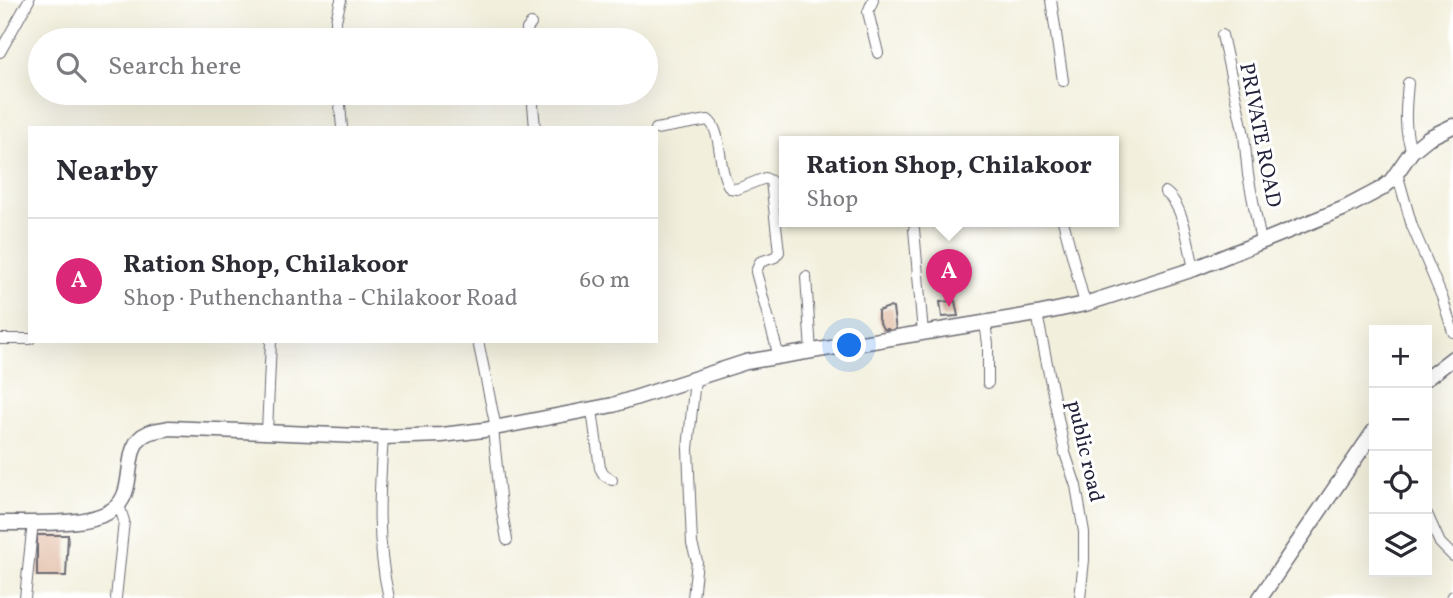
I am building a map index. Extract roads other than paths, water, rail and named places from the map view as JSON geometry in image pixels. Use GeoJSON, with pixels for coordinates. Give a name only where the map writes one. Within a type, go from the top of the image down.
{"type":"FeatureCollection","features":[{"type":"Feature","properties":{"kind":"main road"},"geometry":{"type":"LineString","coordinates":[[0,523],[80,522],[111,511],[119,505],[127,488],[138,439],[148,432],[169,428],[383,437],[442,435],[494,428],[613,405],[746,362],[1085,304],[1194,269],[1345,208],[1391,181],[1412,151],[1428,138],[1453,126]]}},
{"type":"Feature","properties":{"kind":"main road"},"geometry":{"type":"LineString","coordinates":[[1432,374],[1453,358]]}},
{"type":"Feature","properties":{"kind":"main road"},"geometry":{"type":"LineString","coordinates":[[1260,598],[1369,441]]}},
{"type":"Feature","properties":{"kind":"street"},"geometry":{"type":"LineString","coordinates":[[0,49],[29,0]]}},
{"type":"Feature","properties":{"kind":"street"},"geometry":{"type":"LineString","coordinates":[[337,28],[341,0]]}},
{"type":"Feature","properties":{"kind":"street"},"geometry":{"type":"LineString","coordinates":[[873,0],[868,12],[878,53]]}},
{"type":"Feature","properties":{"kind":"street"},"geometry":{"type":"LineString","coordinates":[[1051,0],[1063,80]]}},
{"type":"Feature","properties":{"kind":"street"},"geometry":{"type":"LineString","coordinates":[[528,28],[531,24]]}},
{"type":"Feature","properties":{"kind":"street","name":"PRIVATE ROAD"},"geometry":{"type":"LineString","coordinates":[[1222,35],[1244,135],[1248,175],[1261,242]]}},
{"type":"Feature","properties":{"kind":"street"},"geometry":{"type":"LineString","coordinates":[[1408,83],[1407,125],[1412,151]]}},
{"type":"Feature","properties":{"kind":"street"},"geometry":{"type":"LineString","coordinates":[[340,105],[342,126]]}},
{"type":"Feature","properties":{"kind":"street"},"geometry":{"type":"LineString","coordinates":[[533,105],[535,126]]}},
{"type":"Feature","properties":{"kind":"street"},"geometry":{"type":"LineString","coordinates":[[658,129],[708,120],[715,127],[720,165],[730,188],[737,189],[765,178],[771,181],[779,251],[775,257],[760,262],[756,274],[779,357]]}},
{"type":"Feature","properties":{"kind":"street"},"geometry":{"type":"LineString","coordinates":[[1397,173],[1412,226],[1442,297],[1453,332]]}},
{"type":"Feature","properties":{"kind":"street"},"geometry":{"type":"LineString","coordinates":[[1165,192],[1180,209],[1194,269]]}},
{"type":"Feature","properties":{"kind":"street"},"geometry":{"type":"LineString","coordinates":[[1065,227],[1085,304]]}},
{"type":"Feature","properties":{"kind":"street"},"geometry":{"type":"LineString","coordinates":[[914,229],[923,333]]}},
{"type":"Feature","properties":{"kind":"street"},"geometry":{"type":"LineString","coordinates":[[806,277],[811,352]]}},
{"type":"Feature","properties":{"kind":"street","name":"public road"},"geometry":{"type":"LineString","coordinates":[[1037,314],[1084,532],[1080,598]]}},
{"type":"Feature","properties":{"kind":"street"},"geometry":{"type":"LineString","coordinates":[[985,323],[988,383]]}},
{"type":"Feature","properties":{"kind":"street"},"geometry":{"type":"LineString","coordinates":[[0,339],[28,339]]}},
{"type":"Feature","properties":{"kind":"street"},"geometry":{"type":"LineString","coordinates":[[267,432],[271,343]]}},
{"type":"Feature","properties":{"kind":"street"},"geometry":{"type":"LineString","coordinates":[[478,343],[494,428],[500,506],[507,540]]}},
{"type":"Feature","properties":{"kind":"street"},"geometry":{"type":"LineString","coordinates":[[693,598],[697,561],[692,544],[688,449],[695,379]]}},
{"type":"Feature","properties":{"kind":"street"},"geometry":{"type":"LineString","coordinates":[[592,410],[600,468],[602,473],[612,480]]}},
{"type":"Feature","properties":{"kind":"street"},"geometry":{"type":"LineString","coordinates":[[383,437],[379,540],[381,564],[389,598]]}},
{"type":"Feature","properties":{"kind":"street"},"geometry":{"type":"LineString","coordinates":[[116,598],[124,521],[119,505]]}},
{"type":"Feature","properties":{"kind":"street"},"geometry":{"type":"LineString","coordinates":[[25,598],[33,522]]}},
{"type":"Feature","properties":{"kind":"street"},"geometry":{"type":"LineString","coordinates":[[1432,526],[1437,538],[1453,556]]}},
{"type":"Feature","properties":{"kind":"place","name":"Ration Shop, Chilakoor"},"geometry":{"type":"Point","coordinates":[949,307]}}]}
